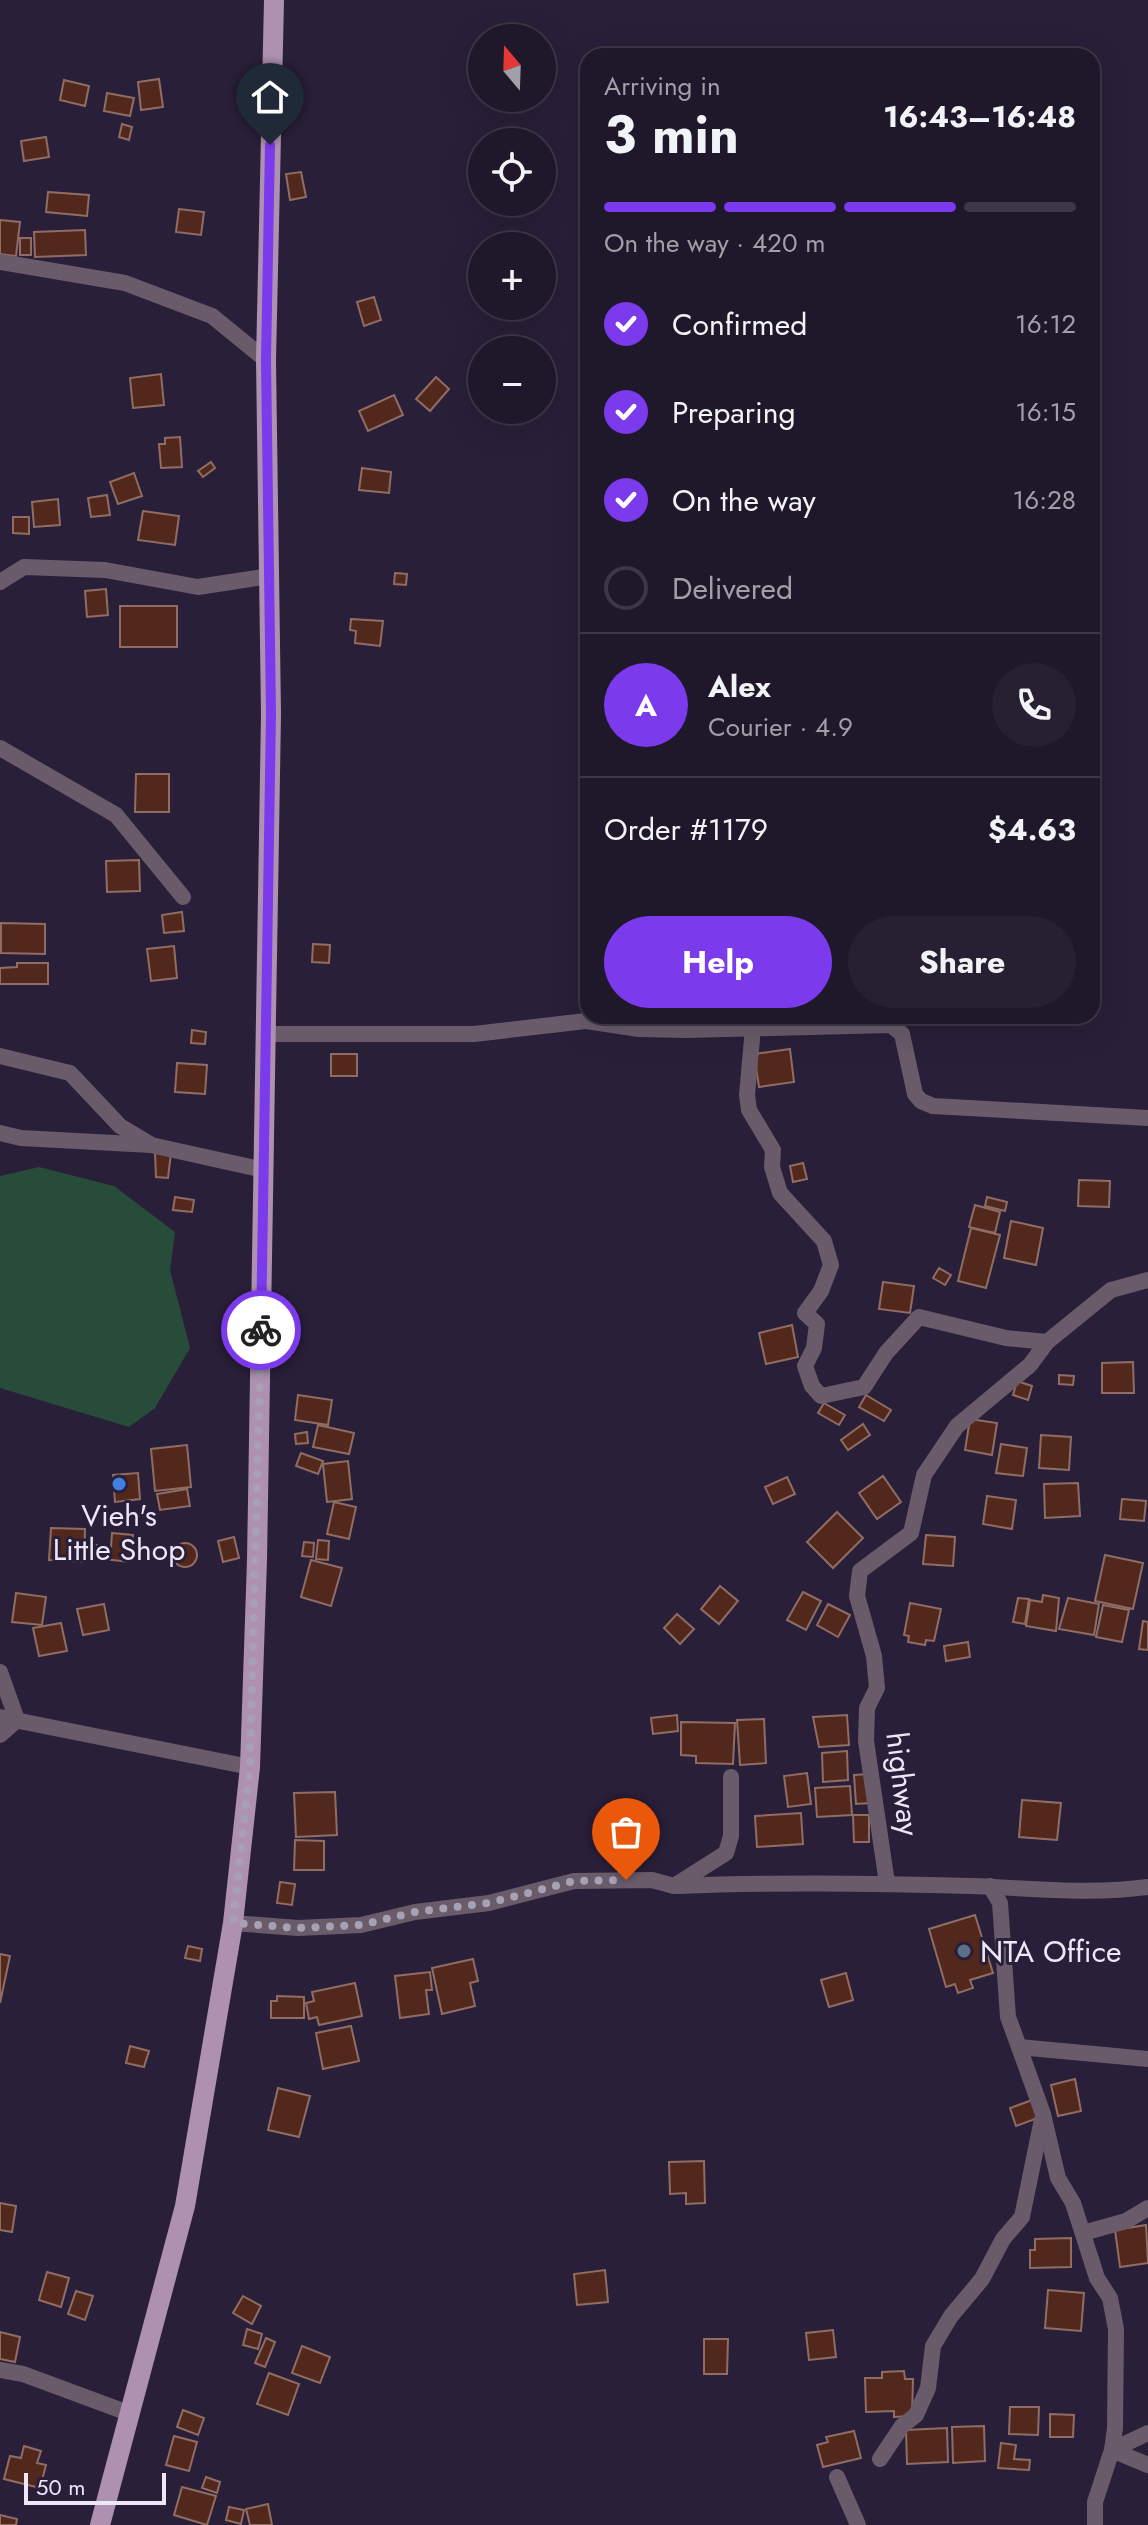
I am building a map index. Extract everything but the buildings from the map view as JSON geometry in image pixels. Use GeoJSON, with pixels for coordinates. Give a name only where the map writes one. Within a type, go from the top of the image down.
{"type":"FeatureCollection","features":[{"type":"Feature","properties":{"kind":"main road"},"geometry":{"type":"LineString","coordinates":[[100,2525],[185,2206],[233,1923],[250,1767],[264,1170],[270,576],[266,360],[274,0]]}},
{"type":"Feature","properties":{"kind":"street"},"geometry":{"type":"LineString","coordinates":[[0,262],[125,283],[212,316],[266,360]]}},
{"type":"Feature","properties":{"kind":"street"},"geometry":{"type":"LineString","coordinates":[[0,582],[24,567],[105,570],[198,587],[270,576]]}},
{"type":"Feature","properties":{"kind":"street"},"geometry":{"type":"LineString","coordinates":[[0,748],[116,815],[183,897]]}},
{"type":"Feature","properties":{"kind":"street"},"geometry":{"type":"LineString","coordinates":[[264,1034],[474,1034],[580,1022]]}},
{"type":"Feature","properties":{"kind":"street"},"geometry":{"type":"LineString","coordinates":[[606,1024],[639,1029],[891,1025],[902,1034],[915,1094],[921,1101],[933,1106],[1148,1118]]}},
{"type":"Feature","properties":{"kind":"street"},"geometry":{"type":"LineString","coordinates":[[753,1028],[747,1095],[749,1110],[773,1150],[772,1167],[780,1193],[824,1241],[831,1265],[821,1291],[805,1313],[817,1324],[814,1348],[805,1366],[812,1386],[821,1396],[864,1387],[886,1353],[919,1317],[1006,1338],[1047,1342]]}},
{"type":"Feature","properties":{"kind":"street"},"geometry":{"type":"LineString","coordinates":[[0,1056],[70,1073],[120,1126],[151,1145]]}},
{"type":"Feature","properties":{"kind":"street"},"geometry":{"type":"LineString","coordinates":[[0,1133],[151,1145],[264,1170]]}},
{"type":"Feature","properties":{"kind":"street","name":"highway"},"geometry":{"type":"LineString","coordinates":[[887,1883],[866,1741],[867,1708],[877,1688],[874,1656],[857,1596],[860,1571],[911,1533],[924,1475],[957,1426],[1030,1365],[1047,1342],[1111,1290],[1148,1280]]}},
{"type":"Feature","properties":{"kind":"street"},"geometry":{"type":"LineString","coordinates":[[0,1672],[17,1720]]}},
{"type":"Feature","properties":{"kind":"street"},"geometry":{"type":"LineString","coordinates":[[0,1717],[250,1767]]}},
{"type":"Feature","properties":{"kind":"street"},"geometry":{"type":"LineString","coordinates":[[0,1735],[17,1720]]}},
{"type":"Feature","properties":{"kind":"street"},"geometry":{"type":"LineString","coordinates":[[674,1886],[726,1853],[731,1836],[731,1777]]}},
{"type":"Feature","properties":{"kind":"street"},"geometry":{"type":"LineString","coordinates":[[233,1923],[298,1928],[361,1925],[415,1912],[489,1903],[574,1881],[652,1880],[674,1886],[769,1882],[1126,1890],[1148,1887]]}},
{"type":"Feature","properties":{"kind":"street"},"geometry":{"type":"LineString","coordinates":[[990,1886],[1000,1903],[1008,2017],[1043,2114],[1058,2178],[1073,2203],[1097,2278],[1110,2298],[1116,2329],[1117,2391],[1112,2450],[1095,2502],[1095,2525]]}},
{"type":"Feature","properties":{"kind":"street"},"geometry":{"type":"LineString","coordinates":[[1019,2047],[1148,2059]]}},
{"type":"Feature","properties":{"kind":"street"},"geometry":{"type":"LineString","coordinates":[[880,2459],[902,2426],[916,2415],[928,2388],[933,2346],[951,2316],[982,2279],[1003,2239],[1022,2217],[1043,2114]]}},
{"type":"Feature","properties":{"kind":"street"},"geometry":{"type":"LineString","coordinates":[[1083,2233],[1126,2221],[1148,2208]]}},
{"type":"Feature","properties":{"kind":"street"},"geometry":{"type":"LineString","coordinates":[[0,2370],[23,2374],[131,2414]]}},
{"type":"Feature","properties":{"kind":"street"},"geometry":{"type":"LineString","coordinates":[[1112,2450],[1148,2433]]}},
{"type":"Feature","properties":{"kind":"street"},"geometry":{"type":"LineString","coordinates":[[1112,2450],[1148,2465]]}},
{"type":"Feature","properties":{"kind":"street"},"geometry":{"type":"LineString","coordinates":[[837,2477],[858,2525]]}},
{"type":"Feature","properties":{"kind":"green space"},"geometry":{"type":"Polygon","coordinates":[[[39,1167],[114,1186],[175,1232],[170,1270],[190,1348],[155,1408],[129,1427],[0,1388],[0,1176],[39,1167]]]}},
{"type":"Feature","properties":{"kind":"way so far"},"geometry":{"type":"LineString","coordinates":[[261,1330],[250,1767],[233,1923],[298,1928],[361,1925],[415,1912],[489,1903],[574,1881],[626,1880]]}},
{"type":"Feature","properties":{"kind":"place","name":"Vieh's Little Shop"},"geometry":{"type":"Point","coordinates":[119,1484]}},
{"type":"Feature","properties":{"kind":"place","name":"NTA Office"},"geometry":{"type":"Point","coordinates":[964,1951]}},
{"type":"Feature","properties":{"kind":"route"},"geometry":{"type":"LineString","coordinates":[[261,1330],[271,714],[266,360],[270,145]]}}]}
